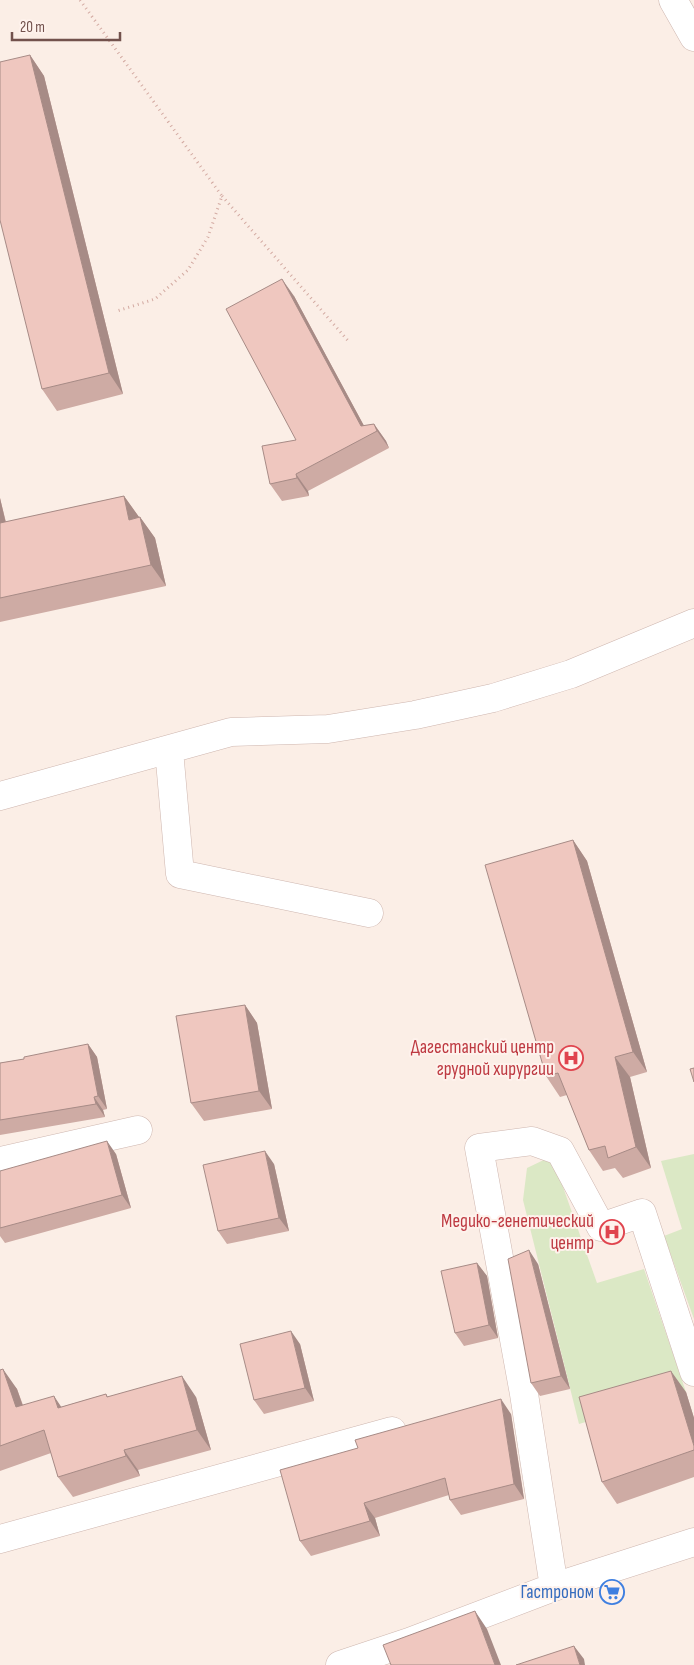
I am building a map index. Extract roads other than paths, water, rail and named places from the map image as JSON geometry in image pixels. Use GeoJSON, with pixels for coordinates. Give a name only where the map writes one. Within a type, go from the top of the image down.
{"type":"FeatureCollection","features":[{"type":"Feature","properties":{"kind":"street"},"geometry":{"type":"LineString","coordinates":[[673,0],[694,37]]}},
{"type":"Feature","properties":{"kind":"street"},"geometry":{"type":"LineString","coordinates":[[0,796],[231,732],[328,729],[493,698],[571,674],[694,623]]}},
{"type":"Feature","properties":{"kind":"street"},"geometry":{"type":"LineString","coordinates":[[169,750],[180,874],[369,914]]}},
{"type":"Feature","properties":{"kind":"street"},"geometry":{"type":"LineString","coordinates":[[0,1161],[138,1130]]}},
{"type":"Feature","properties":{"kind":"street"},"geometry":{"type":"LineString","coordinates":[[554,1586],[514,1397],[479,1148],[532,1141],[560,1151],[601,1227],[642,1213],[694,1372]]}},
{"type":"Feature","properties":{"kind":"street"},"geometry":{"type":"LineString","coordinates":[[0,1539],[419,1423]]}},
{"type":"Feature","properties":{"kind":"street"},"geometry":{"type":"LineString","coordinates":[[340,1665],[409,1642],[554,1586],[694,1542]]}},
{"type":"Feature","properties":{"kind":"place","name":"Дагестанский центр грудной хирургии"},"geometry":{"type":"Point","coordinates":[571,1058]}},
{"type":"Feature","properties":{"kind":"place","name":"Медико-генетический центр"},"geometry":{"type":"Point","coordinates":[612,1232]}},
{"type":"Feature","properties":{"kind":"place","name":"Гастроном"},"geometry":{"type":"Point","coordinates":[612,1592]}}]}
